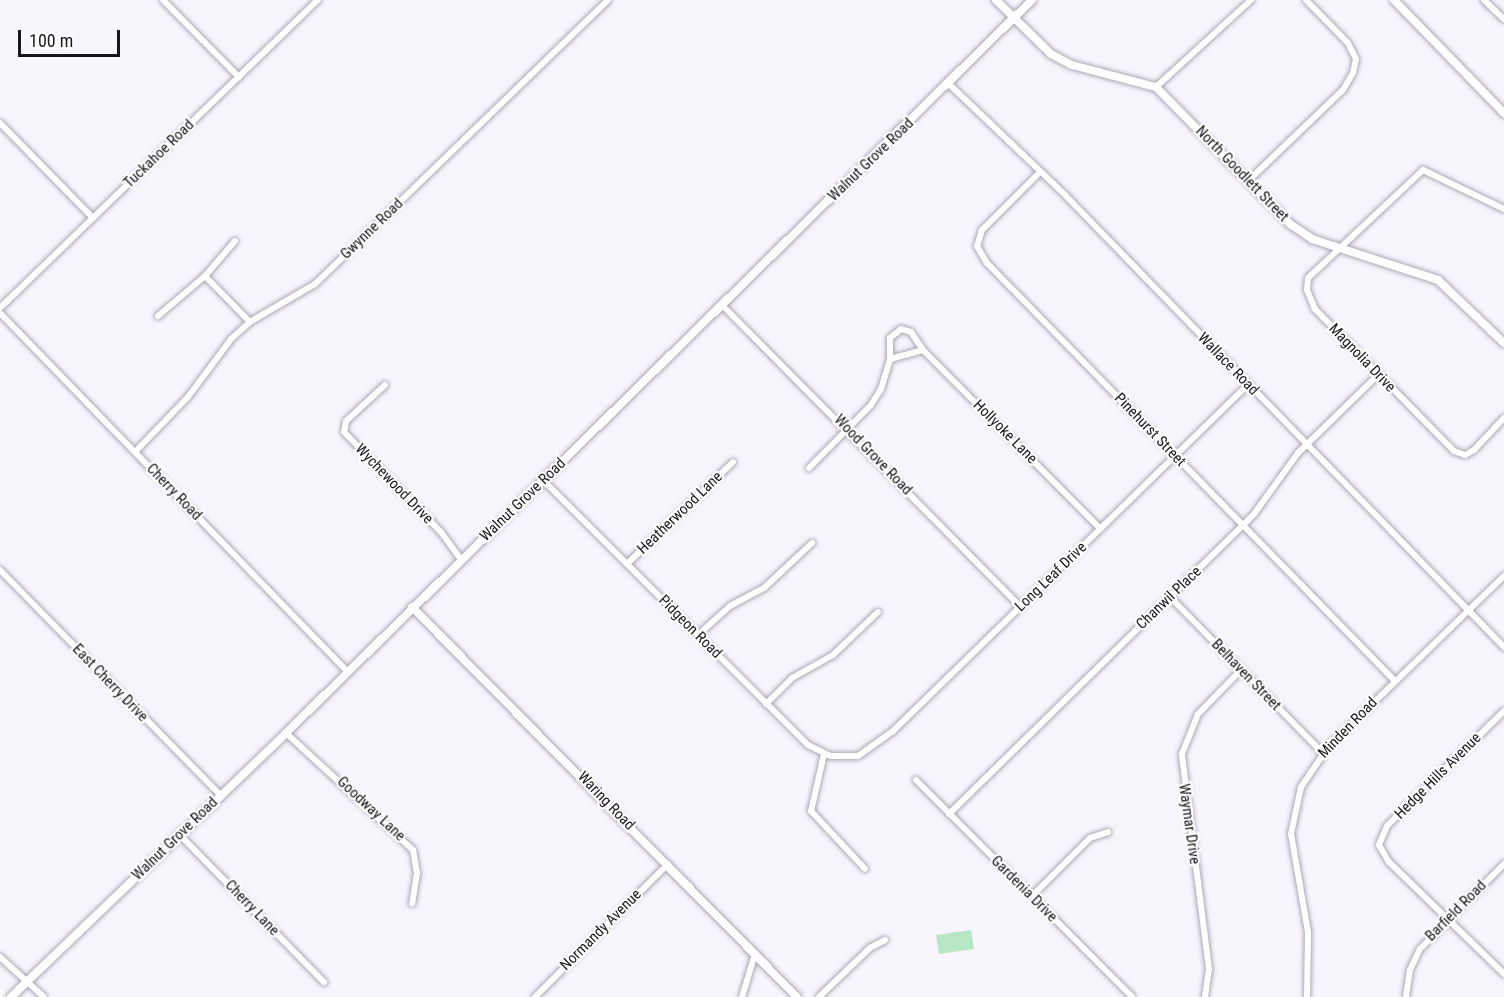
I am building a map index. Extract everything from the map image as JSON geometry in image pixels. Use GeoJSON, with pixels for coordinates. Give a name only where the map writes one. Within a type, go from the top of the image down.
{"type":"FeatureCollection","features":[{"type":"Feature","properties":{"kind":"main road"},"geometry":{"type":"LineString","coordinates":[[996,0],[1051,54],[1072,65],[1156,87]]}},
{"type":"Feature","properties":{"kind":"main road","name":"Walnut Grove Road"},"geometry":{"type":"LineString","coordinates":[[11,997],[286,733],[1032,0]]}},
{"type":"Feature","properties":{"kind":"main road","name":"North Goodlett Street"},"geometry":{"type":"LineString","coordinates":[[1156,87],[1290,224],[1312,239],[1438,280],[1504,343]]}},
{"type":"Feature","properties":{"kind":"main road","name":"Waring Road"},"geometry":{"type":"LineString","coordinates":[[412,607],[797,997]]}},
{"type":"Feature","properties":{"kind":"street"},"geometry":{"type":"LineString","coordinates":[[163,0],[239,77]]}},
{"type":"Feature","properties":{"kind":"street","name":"Tuckahoe Road"},"geometry":{"type":"LineString","coordinates":[[0,308],[318,0]]}},
{"type":"Feature","properties":{"kind":"street","name":"Gwynne Road"},"geometry":{"type":"LineString","coordinates":[[135,452],[188,397],[231,339],[250,322],[315,284],[608,0]]}},
{"type":"Feature","properties":{"kind":"street"},"geometry":{"type":"LineString","coordinates":[[1156,87],[1251,0]]}},
{"type":"Feature","properties":{"kind":"street"},"geometry":{"type":"LineString","coordinates":[[1249,180],[1343,90],[1356,59],[1348,44],[1306,0]]}},
{"type":"Feature","properties":{"kind":"street"},"geometry":{"type":"LineString","coordinates":[[1394,0],[1504,113]]}},
{"type":"Feature","properties":{"kind":"street"},"geometry":{"type":"LineString","coordinates":[[1484,0],[1504,19]]}},
{"type":"Feature","properties":{"kind":"street","name":"Wallace Road"},"geometry":{"type":"LineString","coordinates":[[949,84],[1248,384],[1504,647]]}},
{"type":"Feature","properties":{"kind":"street"},"geometry":{"type":"LineString","coordinates":[[0,123],[93,218]]}},
{"type":"Feature","properties":{"kind":"street"},"geometry":{"type":"LineString","coordinates":[[1338,248],[1423,170],[1504,209]]}},
{"type":"Feature","properties":{"kind":"street","name":"Pinehurst Street"},"geometry":{"type":"LineString","coordinates":[[1039,173],[982,230],[977,246],[987,263],[1395,681]]}},
{"type":"Feature","properties":{"kind":"street"},"geometry":{"type":"LineString","coordinates":[[158,316],[205,276],[235,241]]}},
{"type":"Feature","properties":{"kind":"street","name":"Magnolia Drive"},"geometry":{"type":"LineString","coordinates":[[1338,248],[1308,278],[1310,300],[1454,451],[1465,455]]}},
{"type":"Feature","properties":{"kind":"street"},"geometry":{"type":"LineString","coordinates":[[205,276],[250,322]]}},
{"type":"Feature","properties":{"kind":"street","name":"Wood Grove Road"},"geometry":{"type":"LineString","coordinates":[[722,305],[1021,607]]}},
{"type":"Feature","properties":{"kind":"street","name":"Cherry Road"},"geometry":{"type":"LineString","coordinates":[[0,313],[347,671]]}},
{"type":"Feature","properties":{"kind":"street","name":"Hollyoke Lane"},"geometry":{"type":"LineString","coordinates":[[890,358],[890,338],[901,329],[911,332],[923,351],[1101,529]]}},
{"type":"Feature","properties":{"kind":"street"},"geometry":{"type":"LineString","coordinates":[[809,468],[848,430],[876,398],[890,358],[904,353],[923,351]]}},
{"type":"Feature","properties":{"kind":"street","name":"Chanwil Place"},"geometry":{"type":"LineString","coordinates":[[949,814],[1243,525],[1307,444],[1379,374]]}},
{"type":"Feature","properties":{"kind":"street","name":"Long Leaf Drive"},"geometry":{"type":"LineString","coordinates":[[846,757],[865,753],[883,740],[1248,384]]}},
{"type":"Feature","properties":{"kind":"street","name":"Wychewood Drive"},"geometry":{"type":"LineString","coordinates":[[386,385],[346,421],[344,432],[441,532],[461,560]]}},
{"type":"Feature","properties":{"kind":"street"},"geometry":{"type":"LineString","coordinates":[[1464,463],[1465,455],[1474,450],[1504,418]]}},
{"type":"Feature","properties":{"kind":"street","name":"Heatherwood Lane"},"geometry":{"type":"LineString","coordinates":[[627,564],[733,462]]}},
{"type":"Feature","properties":{"kind":"street","name":"Pidgeon Road"},"geometry":{"type":"LineString","coordinates":[[543,480],[808,745],[824,754],[846,757]]}},
{"type":"Feature","properties":{"kind":"street"},"geometry":{"type":"LineString","coordinates":[[698,635],[730,606],[764,588],[812,543]]}},
{"type":"Feature","properties":{"kind":"street","name":"East Cherry Drive"},"geometry":{"type":"LineString","coordinates":[[0,570],[220,796]]}},
{"type":"Feature","properties":{"kind":"street","name":"Minden Road"},"geometry":{"type":"LineString","coordinates":[[1307,997],[1308,932],[1292,857],[1292,827],[1301,787],[1323,753],[1504,576]]}},
{"type":"Feature","properties":{"kind":"street","name":"Belhaven Street"},"geometry":{"type":"LineString","coordinates":[[1170,597],[1323,753]]}},
{"type":"Feature","properties":{"kind":"street"},"geometry":{"type":"LineString","coordinates":[[766,704],[792,678],[833,655],[878,612]]}},
{"type":"Feature","properties":{"kind":"street","name":"Waymar Drive"},"geometry":{"type":"LineString","coordinates":[[1205,997],[1209,969],[1182,754],[1198,714],[1241,670]]}},
{"type":"Feature","properties":{"kind":"street","name":"Hedge Hills Avenue"},"geometry":{"type":"LineString","coordinates":[[1450,918],[1389,862],[1379,845],[1387,826],[1504,711]]}},
{"type":"Feature","properties":{"kind":"street","name":"Goodway Lane"},"geometry":{"type":"LineString","coordinates":[[286,733],[402,836],[413,850],[417,873],[411,904]]}},
{"type":"Feature","properties":{"kind":"street"},"geometry":{"type":"LineString","coordinates":[[824,754],[811,811],[865,870]]}},
{"type":"Feature","properties":{"kind":"street","name":"Gardenia Drive"},"geometry":{"type":"LineString","coordinates":[[916,780],[1132,997]]}},
{"type":"Feature","properties":{"kind":"street"},"geometry":{"type":"LineString","coordinates":[[1032,896],[1090,838],[1108,832]]}},
{"type":"Feature","properties":{"kind":"street","name":"Cherry Lane"},"geometry":{"type":"LineString","coordinates":[[180,835],[324,982]]}},
{"type":"Feature","properties":{"kind":"street","name":"Normandy Avenue"},"geometry":{"type":"LineString","coordinates":[[535,997],[668,864]]}},
{"type":"Feature","properties":{"kind":"street","name":"Barfield Road"},"geometry":{"type":"LineString","coordinates":[[1406,997],[1416,954],[1504,864]]}},
{"type":"Feature","properties":{"kind":"street"},"geometry":{"type":"LineString","coordinates":[[1450,918],[1504,974]]}},
{"type":"Feature","properties":{"kind":"street"},"geometry":{"type":"LineString","coordinates":[[819,997],[870,948],[885,940]]}},
{"type":"Feature","properties":{"kind":"street"},"geometry":{"type":"LineString","coordinates":[[742,997],[755,954]]}},
{"type":"Feature","properties":{"kind":"street"},"geometry":{"type":"LineString","coordinates":[[0,957],[44,997]]}},
{"type":"Feature","properties":{"kind":"green space"},"geometry":{"type":"Polygon","coordinates":[[[971,930],[974,949],[939,954],[936,935],[971,930]]]}}]}
